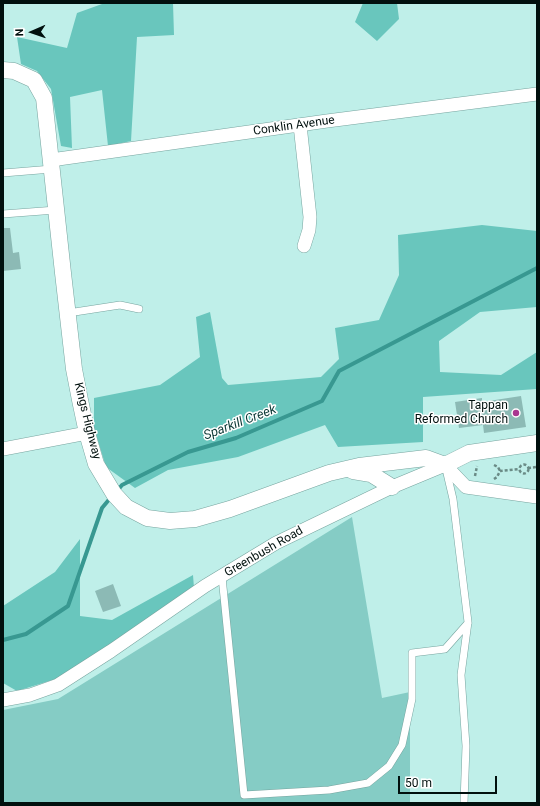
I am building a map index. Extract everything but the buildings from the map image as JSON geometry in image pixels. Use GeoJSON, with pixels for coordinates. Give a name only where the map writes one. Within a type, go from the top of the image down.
{"type":"FeatureCollection","features":[{"type":"Feature","properties":{"kind":"street","name":"Kings Highway"},"geometry":{"type":"LineString","coordinates":[[3,70],[14,71],[34,80],[44,98],[74,369],[87,433],[96,464],[114,494],[126,507],[147,518],[170,521],[195,519],[230,509],[329,473],[359,466],[426,458],[445,465]]}},
{"type":"Feature","properties":{"kind":"street","name":"Conklin Avenue"},"geometry":{"type":"LineString","coordinates":[[51,165],[300,125],[537,94]]}},
{"type":"Feature","properties":{"kind":"street"},"geometry":{"type":"LineString","coordinates":[[300,125],[310,217],[309,230],[304,246]]}},
{"type":"Feature","properties":{"kind":"street"},"geometry":{"type":"LineString","coordinates":[[3,449],[87,433]]}},
{"type":"Feature","properties":{"kind":"street"},"geometry":{"type":"LineString","coordinates":[[537,443],[470,453],[445,465],[466,487],[537,497]]}},
{"type":"Feature","properties":{"kind":"street","name":"Greenbush Road"},"geometry":{"type":"LineString","coordinates":[[3,700],[30,695],[58,685],[205,586],[276,543],[392,487],[445,465]]}},
{"type":"Feature","properties":{"kind":"street"},"geometry":{"type":"LineString","coordinates":[[346,469],[371,474],[392,487]]}},
{"type":"Feature","properties":{"kind":"lane"},"geometry":{"type":"LineString","coordinates":[[3,174],[51,165]]}},
{"type":"Feature","properties":{"kind":"lane"},"geometry":{"type":"LineString","coordinates":[[3,214],[56,210]]}},
{"type":"Feature","properties":{"kind":"lane"},"geometry":{"type":"LineString","coordinates":[[67,313],[120,305],[139,309]]}},
{"type":"Feature","properties":{"kind":"lane"},"geometry":{"type":"LineString","coordinates":[[445,465],[453,499],[468,624],[461,675],[466,746],[464,803]]}},
{"type":"Feature","properties":{"kind":"lane"},"geometry":{"type":"LineString","coordinates":[[222,577],[244,795],[329,790],[368,783],[389,766],[402,745],[412,699],[412,653],[445,649],[468,624]]}},
{"type":"Feature","properties":{"kind":"path"},"geometry":{"type":"LineString","coordinates":[[474,481],[478,463]]}},
{"type":"Feature","properties":{"kind":"path"},"geometry":{"type":"LineString","coordinates":[[519,469],[519,466],[523,464],[527,465],[528,468]]}},
{"type":"Feature","properties":{"kind":"path"},"geometry":{"type":"LineString","coordinates":[[528,468],[537,467]]}},
{"type":"Feature","properties":{"kind":"path"},"geometry":{"type":"LineString","coordinates":[[519,469],[522,473],[525,473],[528,471],[528,468]]}},
{"type":"Feature","properties":{"kind":"path"},"geometry":{"type":"LineString","coordinates":[[492,480],[497,477],[500,471],[519,469]]}},
{"type":"Feature","properties":{"kind":"shaded area"},"geometry":{"type":"Polygon","coordinates":[[[102,3],[173,3],[174,35],[137,37],[131,141],[108,146],[102,90],[70,97],[72,148],[61,146],[51,89],[37,71],[21,64],[17,37],[67,48],[77,13],[102,3]]]}},
{"type":"Feature","properties":{"kind":"shaded area"},"geometry":{"type":"Polygon","coordinates":[[[363,3],[397,3],[399,19],[377,41],[355,22],[363,3]]]}},
{"type":"Feature","properties":{"kind":"shaded area"},"geometry":{"type":"Polygon","coordinates":[[[482,225],[537,231],[537,307],[480,312],[439,341],[440,372],[501,375],[537,352],[537,389],[423,397],[423,442],[338,447],[325,425],[238,457],[168,470],[135,488],[106,467],[94,428],[94,398],[160,385],[200,357],[196,317],[210,312],[222,378],[228,385],[321,377],[339,359],[335,328],[379,320],[399,275],[398,235],[482,225]]]}},
{"type":"Feature","properties":{"kind":"shaded area"},"geometry":{"type":"Polygon","coordinates":[[[352,517],[382,698],[410,692],[410,803],[3,803],[3,710],[58,699],[352,517]]]}},
{"type":"Feature","properties":{"kind":"shaded area"},"geometry":{"type":"Polygon","coordinates":[[[80,539],[80,616],[112,620],[193,575],[194,588],[59,678],[17,691],[3,683],[3,606],[55,572],[80,539]]]}},
{"type":"Feature","properties":{"kind":"waterway","name":"Sparkill Creek"},"geometry":{"type":"LineString","coordinates":[[117,491],[122,485],[188,452],[236,438],[322,401],[339,371],[537,268]]}},
{"type":"Feature","properties":{"kind":"waterway","name":"Sparkill Creek"},"geometry":{"type":"LineString","coordinates":[[3,640],[26,634],[68,606],[102,508],[112,496]]}},
{"type":"Feature","properties":{"kind":"place","name":"Tappan Reformed Church"},"geometry":{"type":"Point","coordinates":[516,413]}}]}
